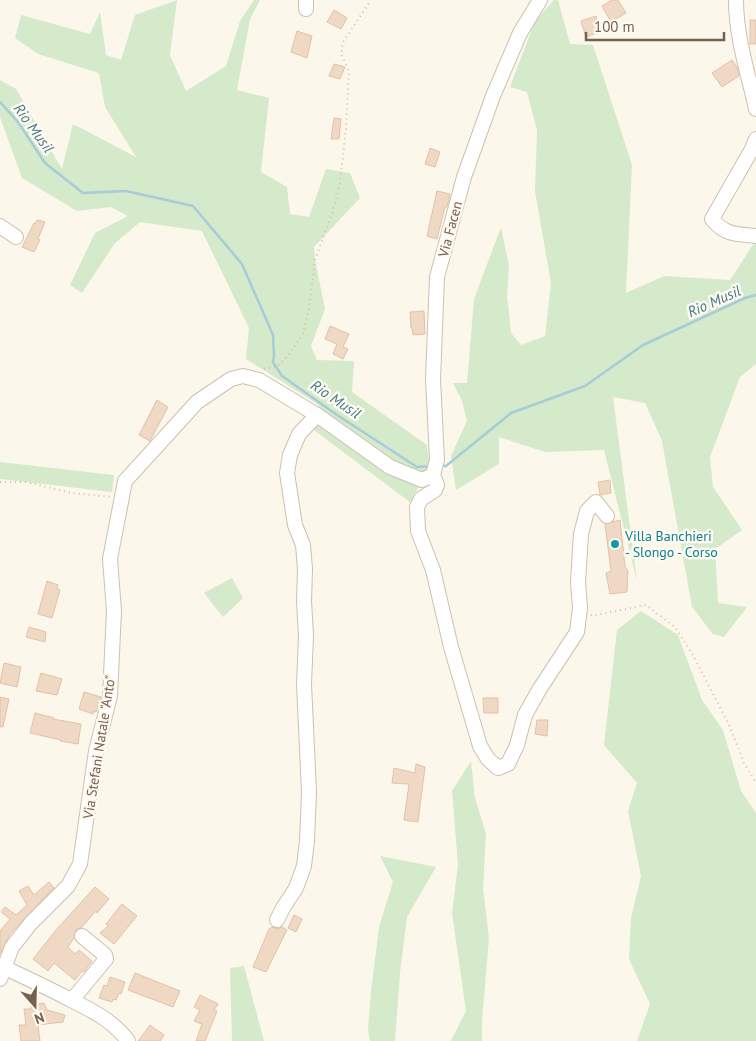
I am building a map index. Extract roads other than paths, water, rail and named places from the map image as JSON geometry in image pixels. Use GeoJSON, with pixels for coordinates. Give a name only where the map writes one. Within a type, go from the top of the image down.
{"type":"FeatureCollection","features":[{"type":"Feature","properties":{"kind":"street","name":"Via Facen"},"geometry":{"type":"LineString","coordinates":[[540,0],[520,33],[493,96],[464,177],[437,277],[433,378],[437,460],[433,475],[437,485],[435,490],[421,499],[417,507],[418,531],[433,570],[454,655],[477,735],[488,759],[498,768],[508,764],[517,745],[525,715],[539,690],[578,632],[580,608],[579,558],[587,511],[596,502],[607,516]]}},
{"type":"Feature","properties":{"kind":"street"},"geometry":{"type":"LineString","coordinates":[[736,0],[744,62],[756,109]]}},
{"type":"Feature","properties":{"kind":"street"},"geometry":{"type":"LineString","coordinates":[[756,139],[712,219],[717,226],[726,232],[756,236]]}},
{"type":"Feature","properties":{"kind":"street"},"geometry":{"type":"LineString","coordinates":[[0,226],[16,237]]}},
{"type":"Feature","properties":{"kind":"street","name":"Via Stefani Natale \"Anto\""},"geometry":{"type":"LineString","coordinates":[[2,973],[12,947],[17,940],[68,886],[80,864],[96,751],[110,696],[114,611],[110,559],[126,481],[162,439],[197,402],[231,379],[242,376],[259,380],[317,415],[390,467],[422,480],[433,475]]}},
{"type":"Feature","properties":{"kind":"street"},"geometry":{"type":"LineString","coordinates":[[278,920],[282,908],[296,888],[304,866],[309,792],[304,684],[306,636],[305,569],[302,545],[294,525],[287,473],[290,455],[299,434],[317,415]]}},
{"type":"Feature","properties":{"kind":"street"},"geometry":{"type":"LineString","coordinates":[[72,1000],[106,959],[82,936]]}},
{"type":"Feature","properties":{"kind":"street"},"geometry":{"type":"LineString","coordinates":[[2,973],[42,984],[102,1015],[128,1041]]}},
{"type":"Feature","properties":{"kind":"waterway","name":"Rio Musil"},"geometry":{"type":"LineString","coordinates":[[0,102],[18,122],[45,163],[83,193],[126,191],[193,206],[242,264],[273,335],[273,362],[282,376],[337,415],[417,467],[432,466]]}},
{"type":"Feature","properties":{"kind":"waterway","name":"Rio Musil"},"geometry":{"type":"LineString","coordinates":[[440,466],[446,466],[511,413],[585,386],[643,345],[745,298],[756,295]]}},
{"type":"Feature","properties":{"kind":"place","name":"Villa Banchieri - Slongo - Corso"},"geometry":{"type":"Point","coordinates":[615,544]}}]}
